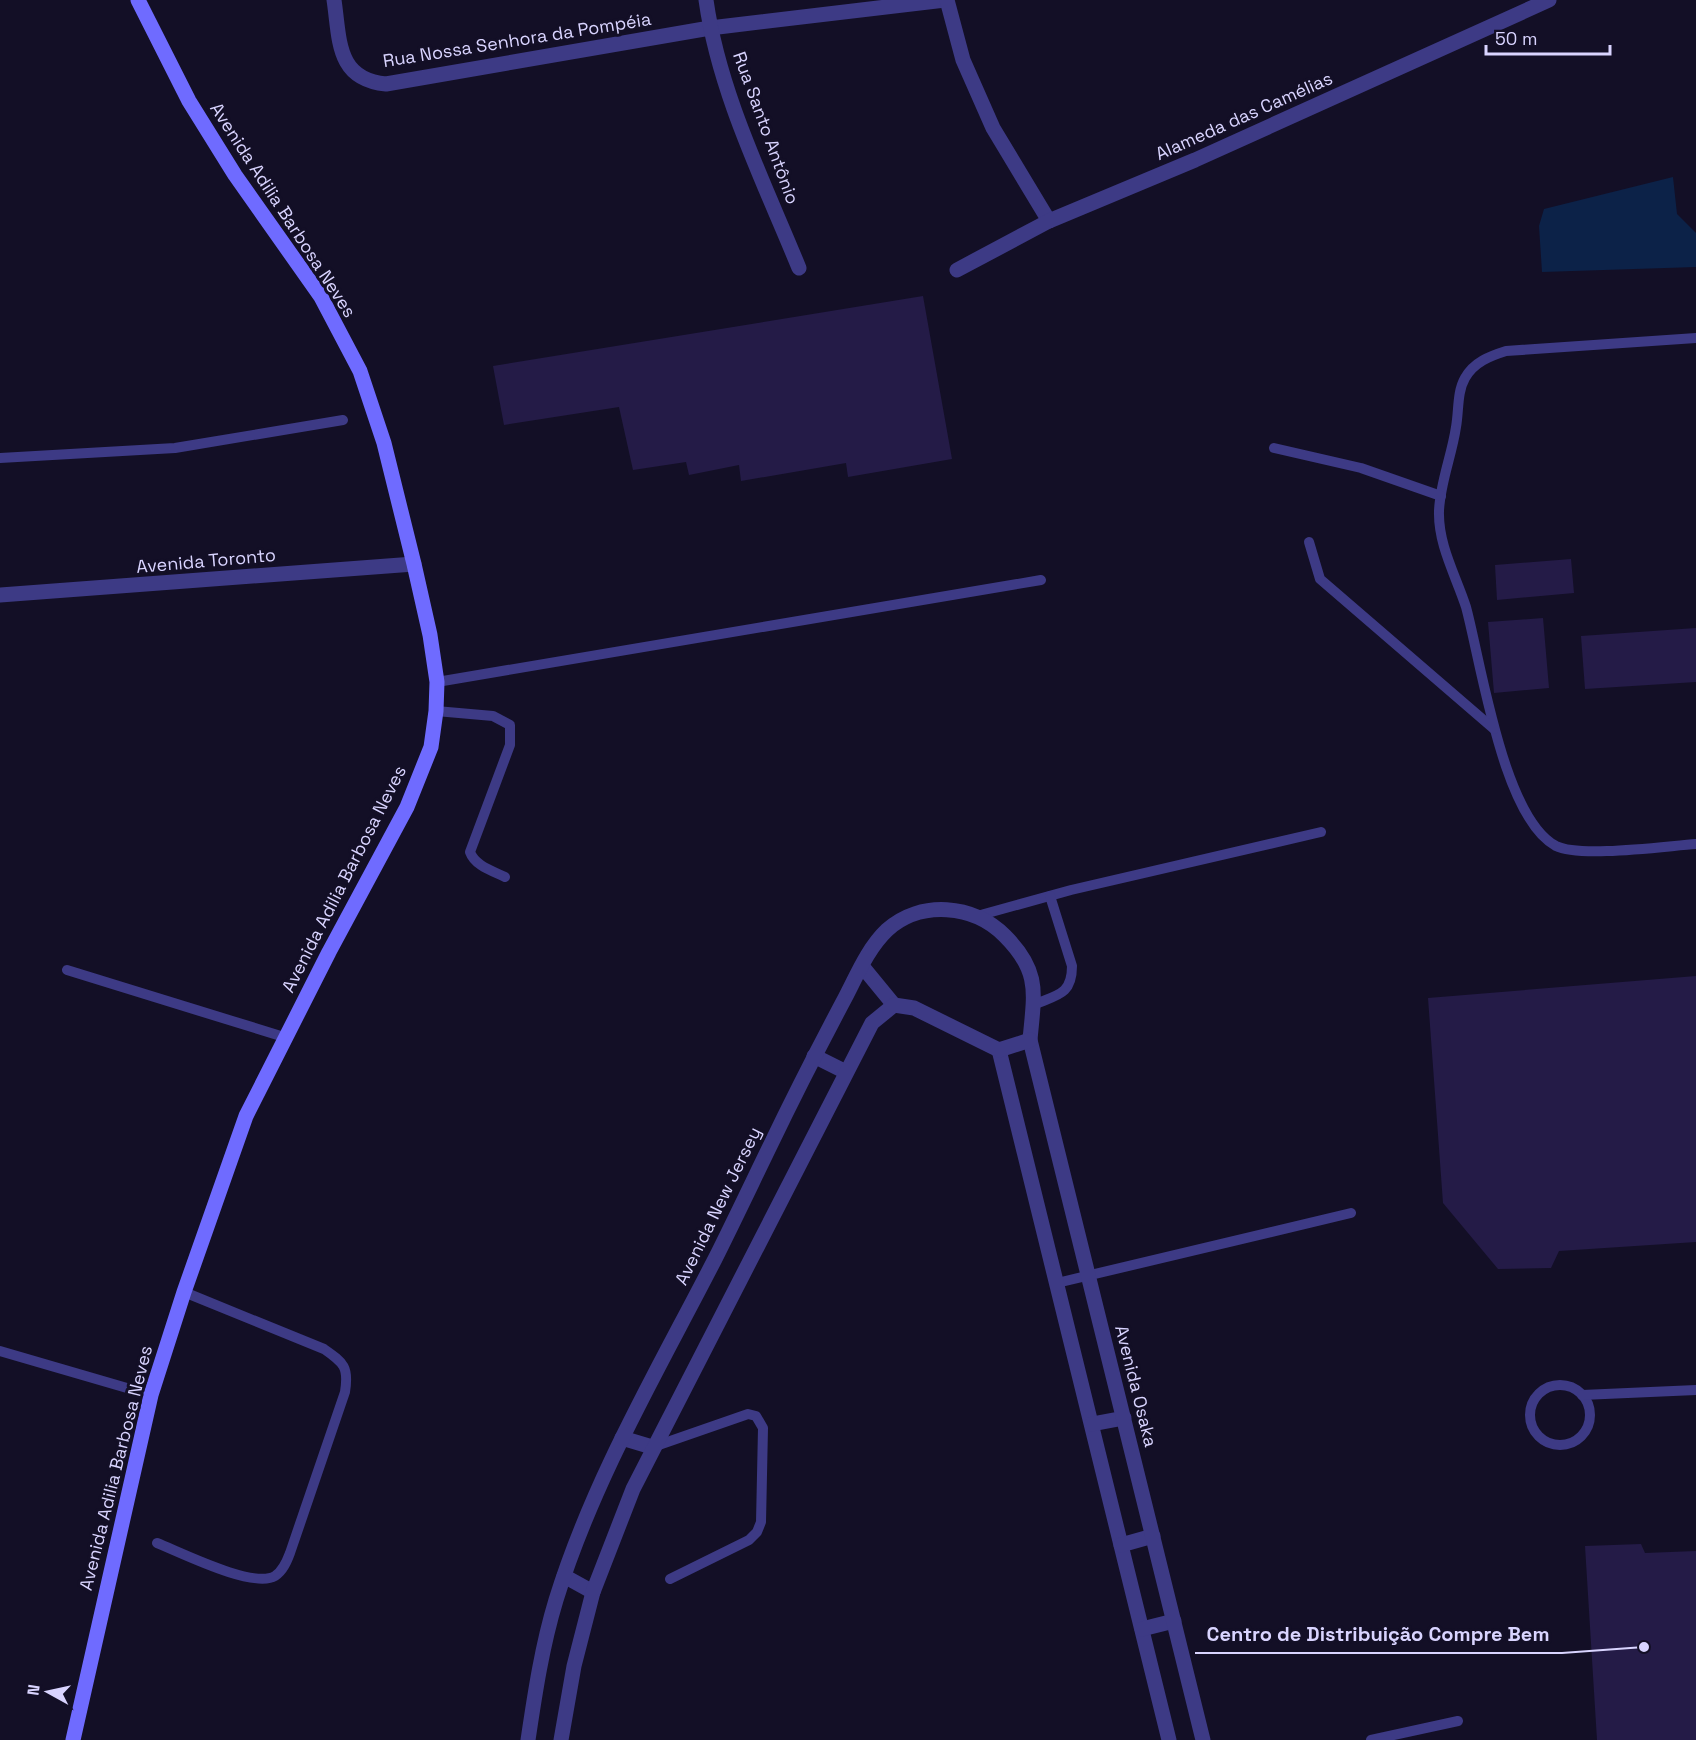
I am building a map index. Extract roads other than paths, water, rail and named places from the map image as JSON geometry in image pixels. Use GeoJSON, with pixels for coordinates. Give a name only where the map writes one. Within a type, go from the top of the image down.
{"type":"FeatureCollection","features":[{"type":"Feature","properties":{"kind":"street","name":"Avenida Adilia Barbosa Neves"},"geometry":{"type":"LineString","coordinates":[[73,1740],[151,1395],[184,1292],[246,1116],[284,1037],[407,807],[431,747],[436,711],[437,682],[430,635],[384,443],[360,371],[321,297],[235,175],[189,101],[138,0]]}},
{"type":"Feature","properties":{"kind":"street","name":"Rua Nossa Senhora da Pompéia"},"geometry":{"type":"LineString","coordinates":[[334,0],[346,64],[357,75],[370,82],[386,84],[710,27],[946,0]]}},
{"type":"Feature","properties":{"kind":"street","name":"Rua Santo Antônio"},"geometry":{"type":"LineString","coordinates":[[706,0],[710,27],[738,118],[799,268]]}},
{"type":"Feature","properties":{"kind":"street"},"geometry":{"type":"LineString","coordinates":[[946,0],[963,60],[993,128],[1049,221]]}},
{"type":"Feature","properties":{"kind":"street","name":"Alameda das Camélias"},"geometry":{"type":"LineString","coordinates":[[957,270],[1049,221],[1196,160],[1549,0]]}},
{"type":"Feature","properties":{"kind":"street","name":"Avenida Toronto"},"geometry":{"type":"LineString","coordinates":[[0,595],[414,564]]}},
{"type":"Feature","properties":{"kind":"street","name":"Avenida New Jersey"},"geometry":{"type":"LineString","coordinates":[[528,1740],[539,1664],[564,1576],[622,1438],[715,1259],[814,1056],[872,948],[887,930],[910,913],[938,909],[977,916],[996,927],[1020,951],[1035,986],[1030,1040]]}},
{"type":"Feature","properties":{"kind":"street"},"geometry":{"type":"LineString","coordinates":[[862,966],[894,1005],[914,1008],[999,1050],[1030,1040]]}},
{"type":"Feature","properties":{"kind":"street"},"geometry":{"type":"LineString","coordinates":[[561,1740],[574,1666],[593,1592],[612,1538],[652,1447],[861,1040],[877,1017],[894,1005]]}},
{"type":"Feature","properties":{"kind":"street","name":"Avenida Osaka"},"geometry":{"type":"LineString","coordinates":[[1030,1040],[1203,1740]]}},
{"type":"Feature","properties":{"kind":"street"},"geometry":{"type":"LineString","coordinates":[[999,1050],[1170,1740]]}},
{"type":"Feature","properties":{"kind":"street"},"geometry":{"type":"LineString","coordinates":[[814,1056],[846,1072]]}},
{"type":"Feature","properties":{"kind":"street"},"geometry":{"type":"LineString","coordinates":[[1092,1425],[1124,1418]]}},
{"type":"Feature","properties":{"kind":"street"},"geometry":{"type":"LineString","coordinates":[[622,1438],[652,1447]]}},
{"type":"Feature","properties":{"kind":"street"},"geometry":{"type":"LineString","coordinates":[[1121,1545],[1153,1536]]}},
{"type":"Feature","properties":{"kind":"street"},"geometry":{"type":"LineString","coordinates":[[564,1576],[593,1592]]}},
{"type":"Feature","properties":{"kind":"street"},"geometry":{"type":"LineString","coordinates":[[1142,1629],[1174,1621]]}},
{"type":"Feature","properties":{"kind":"lane"},"geometry":{"type":"LineString","coordinates":[[1696,338],[1506,351],[1487,357],[1466,377],[1461,389],[1457,425],[1441,496],[1441,529],[1465,606],[1494,729],[1523,805],[1541,836],[1558,847],[1590,851],[1696,844]]}},
{"type":"Feature","properties":{"kind":"lane"},"geometry":{"type":"LineString","coordinates":[[0,458],[175,448],[343,420]]}},
{"type":"Feature","properties":{"kind":"lane"},"geometry":{"type":"LineString","coordinates":[[1274,448],[1361,468],[1441,496]]}},
{"type":"Feature","properties":{"kind":"lane"},"geometry":{"type":"LineString","coordinates":[[1308,542],[1320,579],[1494,729]]}},
{"type":"Feature","properties":{"kind":"lane"},"geometry":{"type":"LineString","coordinates":[[437,682],[1041,580]]}},
{"type":"Feature","properties":{"kind":"lane"},"geometry":{"type":"LineString","coordinates":[[436,711],[493,717],[510,725],[510,745],[470,852],[481,865],[505,877]]}},
{"type":"Feature","properties":{"kind":"lane"},"geometry":{"type":"LineString","coordinates":[[977,916],[1050,896],[1321,832]]}},
{"type":"Feature","properties":{"kind":"lane"},"geometry":{"type":"LineString","coordinates":[[1034,1005],[1062,993],[1070,986],[1072,976],[1072,966],[1050,896]]}},
{"type":"Feature","properties":{"kind":"lane"},"geometry":{"type":"LineString","coordinates":[[67,970],[284,1037]]}},
{"type":"Feature","properties":{"kind":"lane"},"geometry":{"type":"LineString","coordinates":[[1057,1283],[1351,1213]]}},
{"type":"Feature","properties":{"kind":"lane"},"geometry":{"type":"LineString","coordinates":[[157,1543],[254,1579],[276,1576],[290,1553],[345,1392],[348,1373],[341,1361],[324,1349],[184,1292]]}},
{"type":"Feature","properties":{"kind":"lane"},"geometry":{"type":"LineString","coordinates":[[0,1351],[151,1395]]}},
{"type":"Feature","properties":{"kind":"lane"},"geometry":{"type":"LineString","coordinates":[[1582,1395],[1589,1410],[1587,1427],[1583,1434],[1569,1444],[1561,1445],[1552,1444],[1538,1436],[1530,1421],[1530,1412],[1536,1396],[1550,1387],[1567,1386],[1582,1395],[1696,1390]]}},
{"type":"Feature","properties":{"kind":"lane"},"geometry":{"type":"LineString","coordinates":[[652,1447],[748,1414],[756,1416],[763,1428],[761,1522],[757,1532],[749,1540],[670,1579]]}},
{"type":"Feature","properties":{"kind":"lane"},"geometry":{"type":"LineString","coordinates":[[1371,1740],[1458,1721]]}},
{"type":"Feature","properties":{"kind":"water"},"geometry":{"type":"Polygon","coordinates":[[[1673,177],[1677,214],[1696,233],[1696,267],[1542,272],[1539,226],[1544,209],[1673,177]]]}},
{"type":"Feature","properties":{"kind":"place","name":"Centro de Distribuição Compre Bem"},"geometry":{"type":"Point","coordinates":[1644,1647]}}]}
